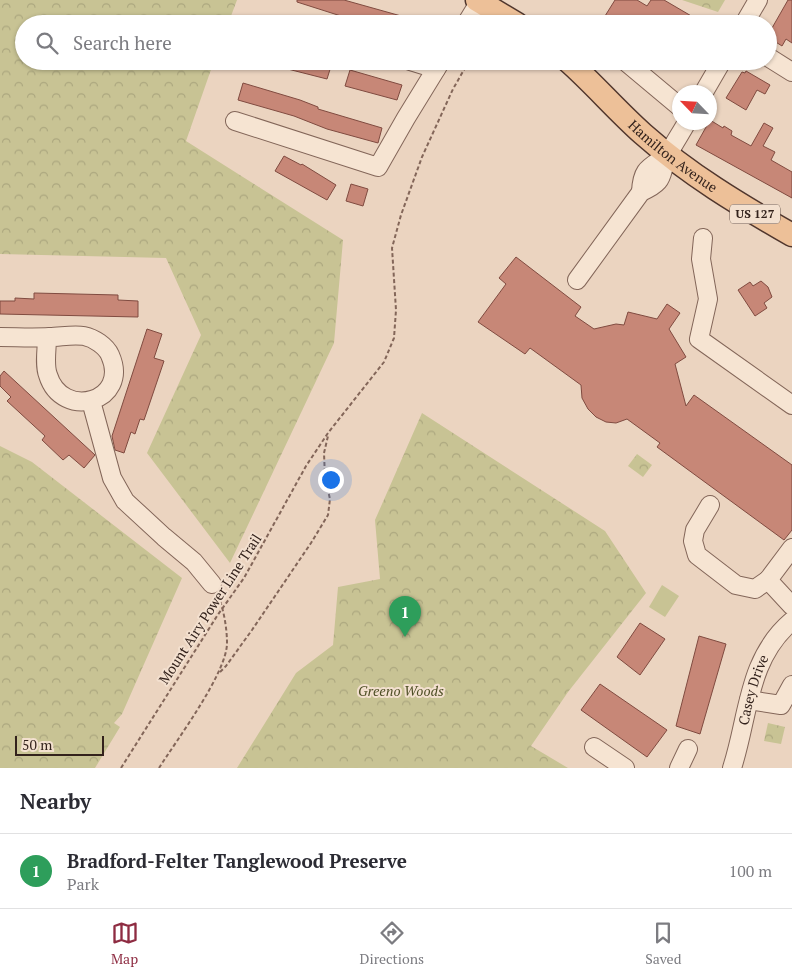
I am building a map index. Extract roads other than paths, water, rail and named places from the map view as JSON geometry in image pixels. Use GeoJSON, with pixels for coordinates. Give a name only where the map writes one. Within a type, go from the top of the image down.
{"type":"FeatureCollection","features":[{"type":"Feature","properties":{"kind":"main road"},"geometry":{"type":"LineString","coordinates":[[479,1],[502,15]]}},
{"type":"Feature","properties":{"kind":"main road","name":"Hamilton Avenue"},"geometry":{"type":"LineString","coordinates":[[578,70],[641,132],[668,155],[709,185],[792,235]]}},
{"type":"Feature","properties":{"kind":"street"},"geometry":{"type":"LineString","coordinates":[[749,15],[758,0]]}},
{"type":"Feature","properties":{"kind":"street"},"geometry":{"type":"LineString","coordinates":[[471,15],[479,1]]}},
{"type":"Feature","properties":{"kind":"street"},"geometry":{"type":"LineString","coordinates":[[777,63],[792,72]]}},
{"type":"Feature","properties":{"kind":"street"},"geometry":{"type":"LineString","coordinates":[[235,121],[378,167],[436,70]]}},
{"type":"Feature","properties":{"kind":"street"},"geometry":{"type":"LineString","coordinates":[[636,70],[672,100]]}},
{"type":"Feature","properties":{"kind":"street"},"geometry":{"type":"LineString","coordinates":[[708,85],[717,70]]}},
{"type":"Feature","properties":{"kind":"street"},"geometry":{"type":"LineString","coordinates":[[577,280],[641,192],[652,187],[662,177],[668,155],[682,130]]}},
{"type":"Feature","properties":{"kind":"street"},"geometry":{"type":"LineString","coordinates":[[703,238],[701,259],[708,299],[699,339],[792,405]]}},
{"type":"Feature","properties":{"kind":"street"},"geometry":{"type":"LineString","coordinates":[[0,337],[47,338],[83,336],[96,341],[108,350],[114,365],[114,381],[104,394],[91,401],[75,401],[60,396],[52,386],[47,373],[47,338]]}},
{"type":"Feature","properties":{"kind":"street"},"geometry":{"type":"LineString","coordinates":[[91,401],[112,478],[125,501],[194,562],[212,584]]}},
{"type":"Feature","properties":{"kind":"street"},"geometry":{"type":"LineString","coordinates":[[710,505],[695,530],[693,541],[698,555],[736,585],[754,589],[768,580],[792,548]]}},
{"type":"Feature","properties":{"kind":"street"},"geometry":{"type":"LineString","coordinates":[[768,580],[792,606]]}},
{"type":"Feature","properties":{"kind":"street","name":"Casey Drive"},"geometry":{"type":"LineString","coordinates":[[732,768],[756,675],[764,654],[773,640],[792,621]]}},
{"type":"Feature","properties":{"kind":"street"},"geometry":{"type":"LineString","coordinates":[[749,700],[781,705],[792,685]]}},
{"type":"Feature","properties":{"kind":"street"},"geometry":{"type":"LineString","coordinates":[[594,747],[625,768]]}},
{"type":"Feature","properties":{"kind":"street"},"geometry":{"type":"LineString","coordinates":[[679,768],[688,749]]}},
{"type":"Feature","properties":{"kind":"place","name":"Bradford-Felter Tanglewood Preserve"},"geometry":{"type":"Point","coordinates":[405,637]}},
{"type":"Feature","properties":{"kind":"park label","name":"Greeno Woods"},"geometry":{"type":"Point","coordinates":[401,691]}}]}
